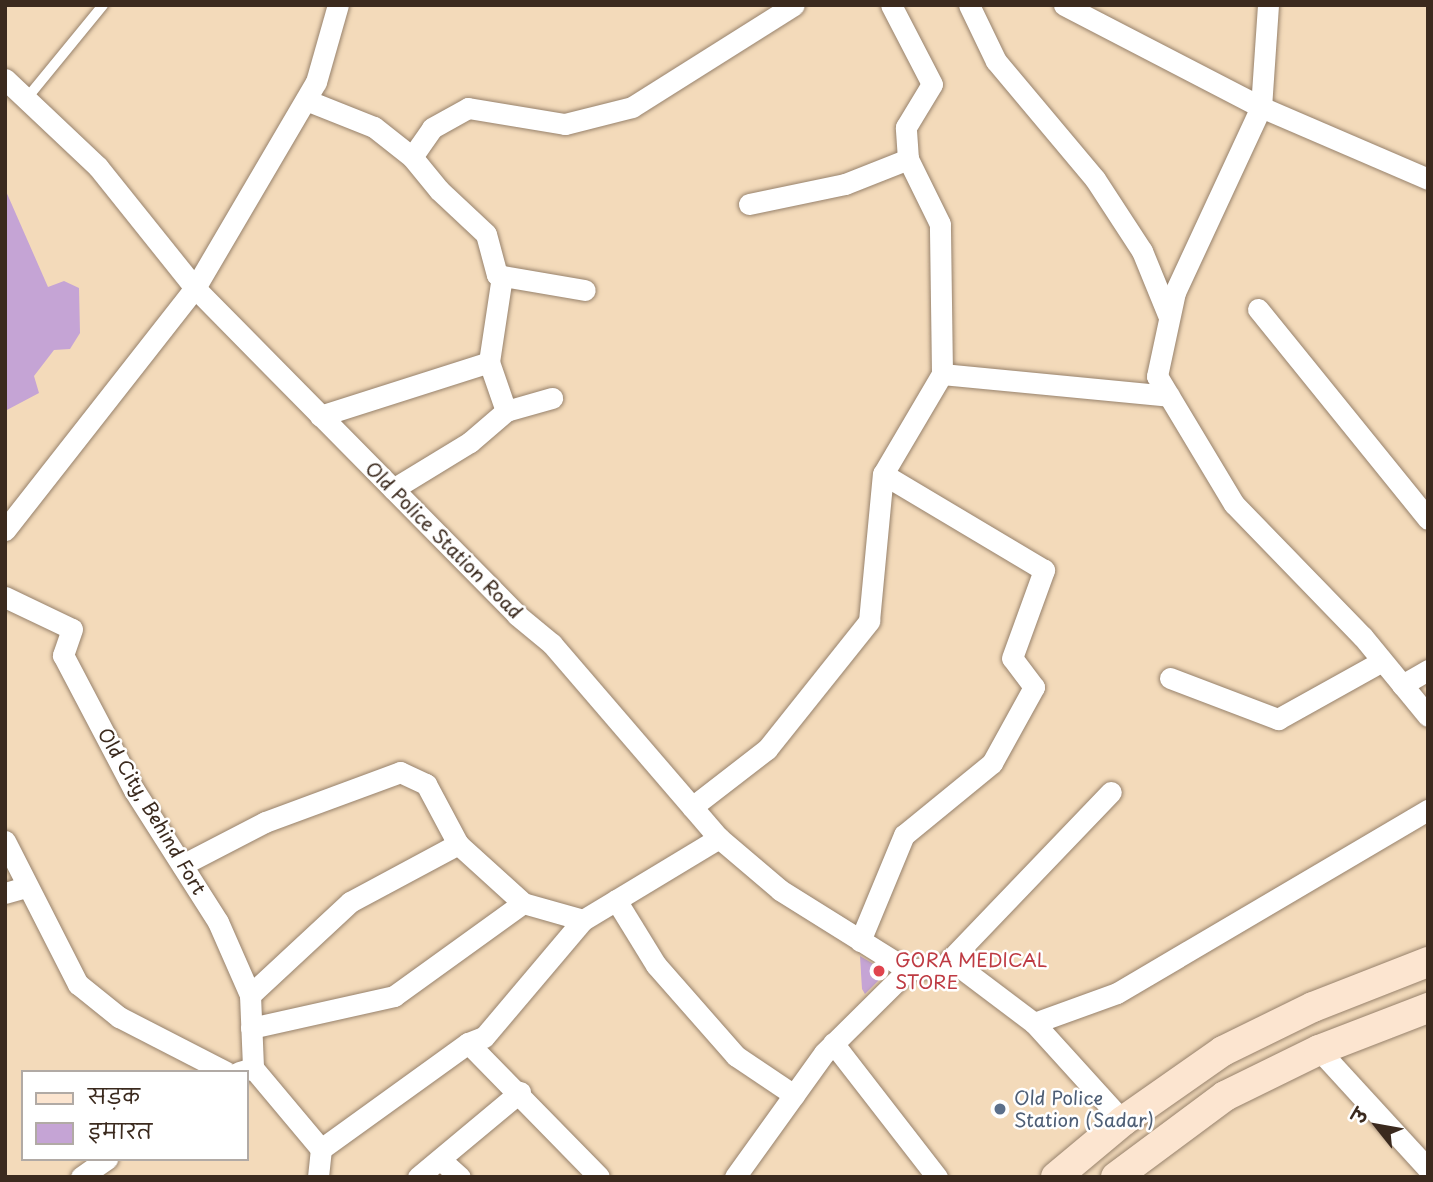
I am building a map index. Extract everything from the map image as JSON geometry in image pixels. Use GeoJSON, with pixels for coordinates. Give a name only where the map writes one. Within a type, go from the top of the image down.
{"type":"FeatureCollection","features":[{"type":"Feature","properties":{"kind":"main road"},"geometry":{"type":"LineString","coordinates":[[1056,1177],[1123,1121],[1223,1051],[1313,1007],[1428,962]]}},
{"type":"Feature","properties":{"kind":"main road"},"geometry":{"type":"LineString","coordinates":[[1116,1177],[1225,1096],[1320,1050],[1428,1008]]}},
{"type":"Feature","properties":{"kind":"street"},"geometry":{"type":"LineString","coordinates":[[5,530],[195,288],[316,82],[338,5]]}},
{"type":"Feature","properties":{"kind":"street"},"geometry":{"type":"LineString","coordinates":[[412,157],[432,128],[468,108],[565,124],[632,107],[794,5]]}},
{"type":"Feature","properties":{"kind":"street"},"geometry":{"type":"LineString","coordinates":[[692,807],[767,749],[869,621],[883,474],[942,374],[940,224],[908,159],[906,127],[932,84],[891,5]]}},
{"type":"Feature","properties":{"kind":"street"},"geometry":{"type":"LineString","coordinates":[[969,5],[996,61],[1095,179],[1142,251],[1169,317]]}},
{"type":"Feature","properties":{"kind":"street"},"geometry":{"type":"LineString","coordinates":[[1064,5],[1261,107],[1428,179]]}},
{"type":"Feature","properties":{"kind":"street"},"geometry":{"type":"LineString","coordinates":[[1268,5],[1261,107],[1175,292],[1157,376],[1234,504],[1382,661],[1428,716]]}},
{"type":"Feature","properties":{"kind":"street","name":"Old Police Station Road"},"geometry":{"type":"LineString","coordinates":[[5,79],[99,167],[195,288],[517,615],[552,643],[719,838],[780,890],[908,970]]}},
{"type":"Feature","properties":{"kind":"street"},"geometry":{"type":"LineString","coordinates":[[306,100],[374,127],[412,157],[439,190],[486,233],[497,275],[585,290]]}},
{"type":"Feature","properties":{"kind":"street"},"geometry":{"type":"LineString","coordinates":[[749,204],[845,184],[908,159]]}},
{"type":"Feature","properties":{"kind":"street"},"geometry":{"type":"LineString","coordinates":[[502,276],[489,362],[506,411]]}},
{"type":"Feature","properties":{"kind":"street"},"geometry":{"type":"LineString","coordinates":[[1258,309],[1428,519]]}},
{"type":"Feature","properties":{"kind":"street"},"geometry":{"type":"LineString","coordinates":[[320,415],[489,362]]}},
{"type":"Feature","properties":{"kind":"street"},"geometry":{"type":"LineString","coordinates":[[942,374],[1169,396]]}},
{"type":"Feature","properties":{"kind":"street"},"geometry":{"type":"LineString","coordinates":[[393,489],[470,442],[506,411],[552,398]]}},
{"type":"Feature","properties":{"kind":"street"},"geometry":{"type":"LineString","coordinates":[[860,941],[904,835],[992,763],[1034,687],[1012,658],[1044,570],[883,474]]}},
{"type":"Feature","properties":{"kind":"street","name":"Old City, Behind Fort"},"geometry":{"type":"LineString","coordinates":[[5,597],[72,629],[63,655],[134,790],[218,922],[250,995],[251,1028],[246,1070]]}},
{"type":"Feature","properties":{"kind":"street"},"geometry":{"type":"LineString","coordinates":[[1170,678],[1278,719],[1382,661]]}},
{"type":"Feature","properties":{"kind":"street"},"geometry":{"type":"LineString","coordinates":[[1402,685],[1428,670]]}},
{"type":"Feature","properties":{"kind":"street"},"geometry":{"type":"LineString","coordinates":[[182,865],[265,822],[400,772],[426,784],[458,844],[523,903],[583,920]]}},
{"type":"Feature","properties":{"kind":"street"},"geometry":{"type":"LineString","coordinates":[[944,966],[1111,792]]}},
{"type":"Feature","properties":{"kind":"street"},"geometry":{"type":"LineString","coordinates":[[1034,1023],[1117,993],[1428,810]]}},
{"type":"Feature","properties":{"kind":"street"},"geometry":{"type":"LineString","coordinates":[[318,1177],[321,1149],[468,1043],[484,1037],[583,920],[719,838]]}},
{"type":"Feature","properties":{"kind":"street"},"geometry":{"type":"LineString","coordinates":[[5,841],[26,887],[78,984],[119,1017],[222,1070]]}},
{"type":"Feature","properties":{"kind":"street"},"geometry":{"type":"LineString","coordinates":[[250,995],[350,902],[458,844]]}},
{"type":"Feature","properties":{"kind":"street"},"geometry":{"type":"LineString","coordinates":[[5,893],[26,887]]}},
{"type":"Feature","properties":{"kind":"street"},"geometry":{"type":"LineString","coordinates":[[616,900],[656,965],[736,1056],[794,1095]]}},
{"type":"Feature","properties":{"kind":"street"},"geometry":{"type":"LineString","coordinates":[[251,1028],[394,996],[523,903]]}},
{"type":"Feature","properties":{"kind":"street"},"geometry":{"type":"LineString","coordinates":[[735,1177],[833,1043],[908,970],[957,965],[1034,1023],[1123,1121]]}},
{"type":"Feature","properties":{"kind":"street"},"geometry":{"type":"LineString","coordinates":[[468,1043],[520,1092],[598,1177]]}},
{"type":"Feature","properties":{"kind":"street"},"geometry":{"type":"LineString","coordinates":[[833,1043],[937,1177]]}},
{"type":"Feature","properties":{"kind":"street"},"geometry":{"type":"LineString","coordinates":[[1320,1050],[1428,1169]]}},
{"type":"Feature","properties":{"kind":"street"},"geometry":{"type":"LineString","coordinates":[[248,1072],[321,1149]]}},
{"type":"Feature","properties":{"kind":"street"},"geometry":{"type":"LineString","coordinates":[[418,1177],[442,1161],[520,1092]]}},
{"type":"Feature","properties":{"kind":"street"},"geometry":{"type":"LineString","coordinates":[[81,1177],[104,1161]]}},
{"type":"Feature","properties":{"kind":"street"},"geometry":{"type":"LineString","coordinates":[[442,1161],[460,1177]]}},
{"type":"Feature","properties":{"kind":"lane"},"geometry":{"type":"LineString","coordinates":[[27,98],[103,5]]}},
{"type":"Feature","properties":{"kind":"building"},"geometry":{"type":"Polygon","coordinates":[[[5,189],[48,287],[64,281],[79,288],[80,333],[70,349],[54,350],[34,376],[39,393],[5,411],[5,189]]]}},
{"type":"Feature","properties":{"kind":"building"},"geometry":{"type":"Polygon","coordinates":[[[860,956],[887,972],[865,994],[862,989],[860,956]]]}},
{"type":"Feature","properties":{"kind":"place","name":"GORA MEDICAL STORE"},"geometry":{"type":"Point","coordinates":[879,971]}},
{"type":"Feature","properties":{"kind":"place","name":"Old Police Station (Sadar)"},"geometry":{"type":"Point","coordinates":[1000,1109]}}]}
